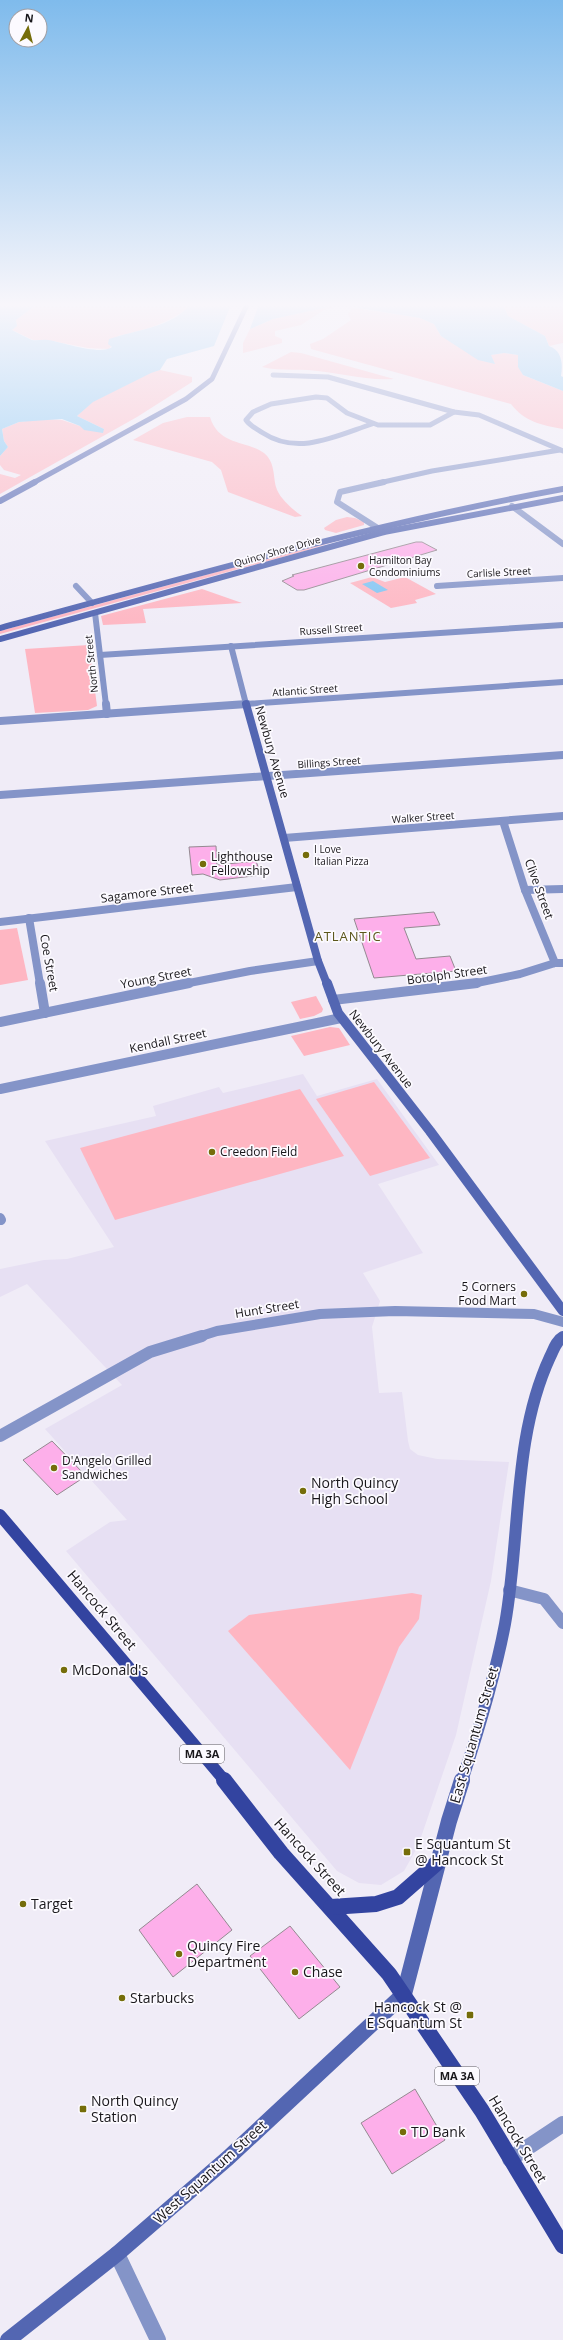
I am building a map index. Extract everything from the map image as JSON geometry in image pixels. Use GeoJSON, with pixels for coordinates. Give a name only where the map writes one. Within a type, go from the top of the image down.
{"type":"FeatureCollection","features":[{"type":"Feature","properties":{"kind":"main road"},"geometry":{"type":"LineString","coordinates":[[0,501],[153,416]]}},
{"type":"Feature","properties":{"kind":"main road","name":"Quincy Shore Drive"},"geometry":{"type":"LineString","coordinates":[[0,628],[374,526],[452,509],[563,489]]}},
{"type":"Feature","properties":{"kind":"main road","name":"Quincy Shore Drive"},"geometry":{"type":"LineString","coordinates":[[0,639],[384,532],[512,506],[563,498]]}},
{"type":"Feature","properties":{"kind":"main road","name":"Newbury Avenue"},"geometry":{"type":"LineString","coordinates":[[246,704],[318,961],[332,1000],[341,1018],[430,1131],[563,1311]]}},
{"type":"Feature","properties":{"kind":"main road","name":"East Squantum Street"},"geometry":{"type":"LineString","coordinates":[[404,1994],[449,1821],[484,1713],[505,1623],[528,1423],[544,1370],[558,1340],[563,1336]]}},
{"type":"Feature","properties":{"kind":"main road","name":"Hancock Street"},"geometry":{"type":"LineString","coordinates":[[0,1515],[224,1780],[281,1853],[332,1907],[404,1994],[482,2111],[563,2246]]}},
{"type":"Feature","properties":{"kind":"main road"},"geometry":{"type":"LineString","coordinates":[[332,1907],[376,1904],[398,1897],[438,1862]]}},
{"type":"Feature","properties":{"kind":"main road","name":"West Squantum Street"},"geometry":{"type":"LineString","coordinates":[[8,2340],[117,2254],[228,2158],[404,1994]]}},
{"type":"Feature","properties":{"kind":"street"},"geometry":{"type":"LineString","coordinates":[[249,416],[246,420],[248,424],[273,439],[290,444],[307,445],[320,443],[372,424],[430,425],[446,416]]}},
{"type":"Feature","properties":{"kind":"street"},"geometry":{"type":"LineString","coordinates":[[354,416],[372,424]]}},
{"type":"Feature","properties":{"kind":"street"},"geometry":{"type":"LineString","coordinates":[[481,416],[491,419],[562,451]]}},
{"type":"Feature","properties":{"kind":"street"},"geometry":{"type":"LineString","coordinates":[[384,532],[337,502],[340,492],[432,471],[562,451]]}},
{"type":"Feature","properties":{"kind":"street"},"geometry":{"type":"LineString","coordinates":[[512,506],[563,544]]}},
{"type":"Feature","properties":{"kind":"street"},"geometry":{"type":"LineString","coordinates":[[554,538],[563,536]]}},
{"type":"Feature","properties":{"kind":"street","name":"Carlisle Street"},"geometry":{"type":"LineString","coordinates":[[437,586],[563,578]]}},
{"type":"Feature","properties":{"kind":"street"},"geometry":{"type":"LineString","coordinates":[[76,586],[92,603]]}},
{"type":"Feature","properties":{"kind":"street","name":"North Street"},"geometry":{"type":"LineString","coordinates":[[95,613],[107,714]]}},
{"type":"Feature","properties":{"kind":"street","name":"Russell Street"},"geometry":{"type":"LineString","coordinates":[[100,655],[563,625]]}},
{"type":"Feature","properties":{"kind":"street","name":"Newbury Avenue"},"geometry":{"type":"LineString","coordinates":[[231,646],[246,704]]}},
{"type":"Feature","properties":{"kind":"street","name":"Atlantic Street"},"geometry":{"type":"LineString","coordinates":[[0,721],[563,682]]}},
{"type":"Feature","properties":{"kind":"street","name":"Billings Street"},"geometry":{"type":"LineString","coordinates":[[0,795],[563,755]]}},
{"type":"Feature","properties":{"kind":"street","name":"Walker Street"},"geometry":{"type":"LineString","coordinates":[[284,838],[563,816]]}},
{"type":"Feature","properties":{"kind":"street","name":"Clive Street"},"geometry":{"type":"LineString","coordinates":[[503,821],[525,890],[559,963]]}},
{"type":"Feature","properties":{"kind":"street","name":"Sagamore Street"},"geometry":{"type":"LineString","coordinates":[[0,922],[297,887]]}},
{"type":"Feature","properties":{"kind":"street"},"geometry":{"type":"LineString","coordinates":[[525,890],[563,888]]}},
{"type":"Feature","properties":{"kind":"street","name":"Coe Street"},"geometry":{"type":"LineString","coordinates":[[29,918],[45,1012]]}},
{"type":"Feature","properties":{"kind":"street","name":"Young Street"},"geometry":{"type":"LineString","coordinates":[[0,1022],[250,971],[318,961]]}},
{"type":"Feature","properties":{"kind":"street","name":"Botolph Street"},"geometry":{"type":"LineString","coordinates":[[332,1000],[470,985],[520,974],[559,963]]}},
{"type":"Feature","properties":{"kind":"street","name":"Kendall Street"},"geometry":{"type":"LineString","coordinates":[[0,1089],[341,1018]]}},
{"type":"Feature","properties":{"kind":"street","name":"Hunt Street"},"geometry":{"type":"LineString","coordinates":[[0,1436],[150,1352],[217,1331],[320,1314],[395,1311],[534,1314],[563,1322]]}},
{"type":"Feature","properties":{"kind":"street"},"geometry":{"type":"LineString","coordinates":[[509,1590],[544,1599],[563,1623]]}},
{"type":"Feature","properties":{"kind":"street"},"geometry":{"type":"LineString","coordinates":[[510,2159],[563,2124]]}},
{"type":"Feature","properties":{"kind":"street"},"geometry":{"type":"LineString","coordinates":[[117,2254],[158,2340]]}},
{"type":"Feature","properties":{"kind":"shaded area"},"geometry":{"type":"Polygon","coordinates":[[[77,416],[138,416],[0,494],[0,474],[15,478],[21,475],[4,470],[0,465],[0,456],[8,447],[4,441],[2,429],[19,422],[43,419],[62,420],[80,426],[104,429],[77,416]]]}},
{"type":"Feature","properties":{"kind":"shaded area"},"geometry":{"type":"Polygon","coordinates":[[[524,416],[563,416],[563,429],[534,422],[524,416]]]}},
{"type":"Feature","properties":{"kind":"shaded area"},"geometry":{"type":"Polygon","coordinates":[[[187,417],[210,417],[214,426],[226,438],[264,453],[272,465],[276,487],[280,495],[302,516],[295,517],[228,492],[221,470],[212,462],[133,440],[163,423],[187,417]]]}},
{"type":"Feature","properties":{"kind":"shaded area"},"geometry":{"type":"Polygon","coordinates":[[[347,517],[355,518],[364,522],[364,525],[336,533],[325,530],[324,528],[336,520],[347,517]]]}},
{"type":"Feature","properties":{"kind":"shaded area"},"geometry":{"type":"Polygon","coordinates":[[[363,532],[305,551],[0,634],[0,631],[363,532]]]}},
{"type":"Feature","properties":{"kind":"shaded area"},"geometry":{"type":"Polygon","coordinates":[[[372,577],[385,582],[405,577],[436,594],[415,600],[417,603],[391,608],[350,583],[372,577]]]}},
{"type":"Feature","properties":{"kind":"shaded area"},"geometry":{"type":"Polygon","coordinates":[[[202,589],[242,603],[143,609],[146,623],[103,625],[101,616],[202,589]]]}},
{"type":"Feature","properties":{"kind":"shaded area"},"geometry":{"type":"Polygon","coordinates":[[[89,645],[97,706],[88,710],[35,713],[25,649],[89,645]]]}},
{"type":"Feature","properties":{"kind":"shaded area"},"geometry":{"type":"Polygon","coordinates":[[[17,928],[28,980],[0,985],[0,930],[17,928]]]}},
{"type":"Feature","properties":{"kind":"shaded area"},"geometry":{"type":"Polygon","coordinates":[[[316,996],[323,1009],[322,1012],[314,1016],[300,1019],[291,1002],[316,996]]]}},
{"type":"Feature","properties":{"kind":"shaded area"},"geometry":{"type":"Polygon","coordinates":[[[330,1027],[339,1028],[350,1045],[304,1056],[291,1036],[330,1027]]]}},
{"type":"Feature","properties":{"kind":"shaded area","name":"North Quincy High School"},"geometry":{"type":"Polygon","coordinates":[[[303,1074],[317,1096],[377,1079],[439,1165],[378,1184],[423,1253],[363,1273],[380,1301],[372,1327],[379,1393],[402,1392],[410,1449],[418,1455],[437,1459],[509,1462],[491,1581],[456,1735],[418,1846],[404,1871],[381,1885],[359,1883],[337,1871],[66,1551],[110,1522],[127,1520],[45,1429],[122,1385],[27,1284],[0,1297],[0,1269],[44,1260],[67,1259],[114,1247],[45,1141],[156,1116],[153,1106],[219,1087],[223,1093],[303,1074]]]}},
{"type":"Feature","properties":{"kind":"shaded area"},"geometry":{"type":"Polygon","coordinates":[[[374,1082],[430,1158],[370,1176],[316,1099],[374,1082]]]}},
{"type":"Feature","properties":{"kind":"shaded area","name":"Creedon Field"},"geometry":{"type":"Polygon","coordinates":[[[300,1089],[344,1156],[115,1220],[80,1148],[300,1089]]]}},
{"type":"Feature","properties":{"kind":"shaded area"},"geometry":{"type":"Polygon","coordinates":[[[412,1593],[422,1595],[419,1619],[399,1647],[350,1770],[228,1631],[249,1615],[412,1593]]]}},
{"type":"Feature","properties":{"kind":"water"},"geometry":{"type":"Polygon","coordinates":[[[0,416],[77,416],[104,429],[103,433],[84,430],[80,426],[62,419],[19,422],[2,429],[4,441],[8,447],[0,456],[0,416]]]}},
{"type":"Feature","properties":{"kind":"water"},"geometry":{"type":"Polygon","coordinates":[[[373,581],[388,590],[377,593],[362,584],[373,581]]]}},
{"type":"Feature","properties":{"kind":"building","name":"Hamilton Bay Condominiums"},"geometry":{"type":"Polygon","coordinates":[[[416,542],[422,542],[437,550],[304,590],[297,590],[282,581],[294,576],[292,575],[416,542]]]}},
{"type":"Feature","properties":{"kind":"building","name":"Lighthouse Fellowship"},"geometry":{"type":"Polygon","coordinates":[[[216,846],[217,865],[256,861],[261,875],[220,880],[203,874],[192,875],[189,847],[216,846]]]}},
{"type":"Feature","properties":{"kind":"building"},"geometry":{"type":"Polygon","coordinates":[[[434,912],[440,925],[404,928],[416,959],[450,956],[456,971],[374,978],[354,919],[434,912]]]}},
{"type":"Feature","properties":{"kind":"building","name":"D'Angelo Grilled Sandwiches"},"geometry":{"type":"Polygon","coordinates":[[[52,1441],[86,1476],[57,1495],[23,1460],[52,1441]]]}},
{"type":"Feature","properties":{"kind":"building","name":"Quincy Fire Department"},"geometry":{"type":"Polygon","coordinates":[[[197,1884],[232,1930],[173,1977],[139,1930],[197,1884]]]}},
{"type":"Feature","properties":{"kind":"building","name":"Chase"},"geometry":{"type":"Polygon","coordinates":[[[290,1926],[340,1987],[299,2019],[250,1956],[290,1926]]]}},
{"type":"Feature","properties":{"kind":"building","name":"TD Bank"},"geometry":{"type":"Polygon","coordinates":[[[415,2089],[445,2140],[392,2174],[361,2123],[415,2089]]]}},
{"type":"Feature","properties":{"kind":"place","name":"Hamilton Bay Condominiums"},"geometry":{"type":"Point","coordinates":[361,566]}},
{"type":"Feature","properties":{"kind":"place","name":"I Love Italian Pizza"},"geometry":{"type":"Point","coordinates":[306,855]}},
{"type":"Feature","properties":{"kind":"place","name":"Lighthouse Fellowship"},"geometry":{"type":"Point","coordinates":[203,864]}},
{"type":"Feature","properties":{"kind":"place","name":"Creedon Field"},"geometry":{"type":"Point","coordinates":[212,1152]}},
{"type":"Feature","properties":{"kind":"place","name":"5 Corners Food Mart"},"geometry":{"type":"Point","coordinates":[524,1294]}},
{"type":"Feature","properties":{"kind":"place","name":"D'Angelo Grilled Sandwiches"},"geometry":{"type":"Point","coordinates":[54,1468]}},
{"type":"Feature","properties":{"kind":"place","name":"North Quincy High School"},"geometry":{"type":"Point","coordinates":[303,1491]}},
{"type":"Feature","properties":{"kind":"place","name":"McDonald's"},"geometry":{"type":"Point","coordinates":[64,1670]}},
{"type":"Feature","properties":{"kind":"place","name":"E Squantum St @ Hancock St"},"geometry":{"type":"Point","coordinates":[407,1852]}},
{"type":"Feature","properties":{"kind":"place","name":"Target"},"geometry":{"type":"Point","coordinates":[23,1904]}},
{"type":"Feature","properties":{"kind":"place","name":"Quincy Fire Department"},"geometry":{"type":"Point","coordinates":[179,1954]}},
{"type":"Feature","properties":{"kind":"place","name":"Chase"},"geometry":{"type":"Point","coordinates":[295,1972]}},
{"type":"Feature","properties":{"kind":"place","name":"Starbucks"},"geometry":{"type":"Point","coordinates":[122,1998]}},
{"type":"Feature","properties":{"kind":"place","name":"Hancock St @ E Squantum St"},"geometry":{"type":"Point","coordinates":[470,2015]}},
{"type":"Feature","properties":{"kind":"place","name":"North Quincy Station"},"geometry":{"type":"Point","coordinates":[83,2109]}},
{"type":"Feature","properties":{"kind":"place","name":"TD Bank"},"geometry":{"type":"Point","coordinates":[403,2132]}},
{"type":"Feature","properties":{"kind":"district","name":"ATLANTIC"},"geometry":{"type":"Point","coordinates":[348,936]}}]}
